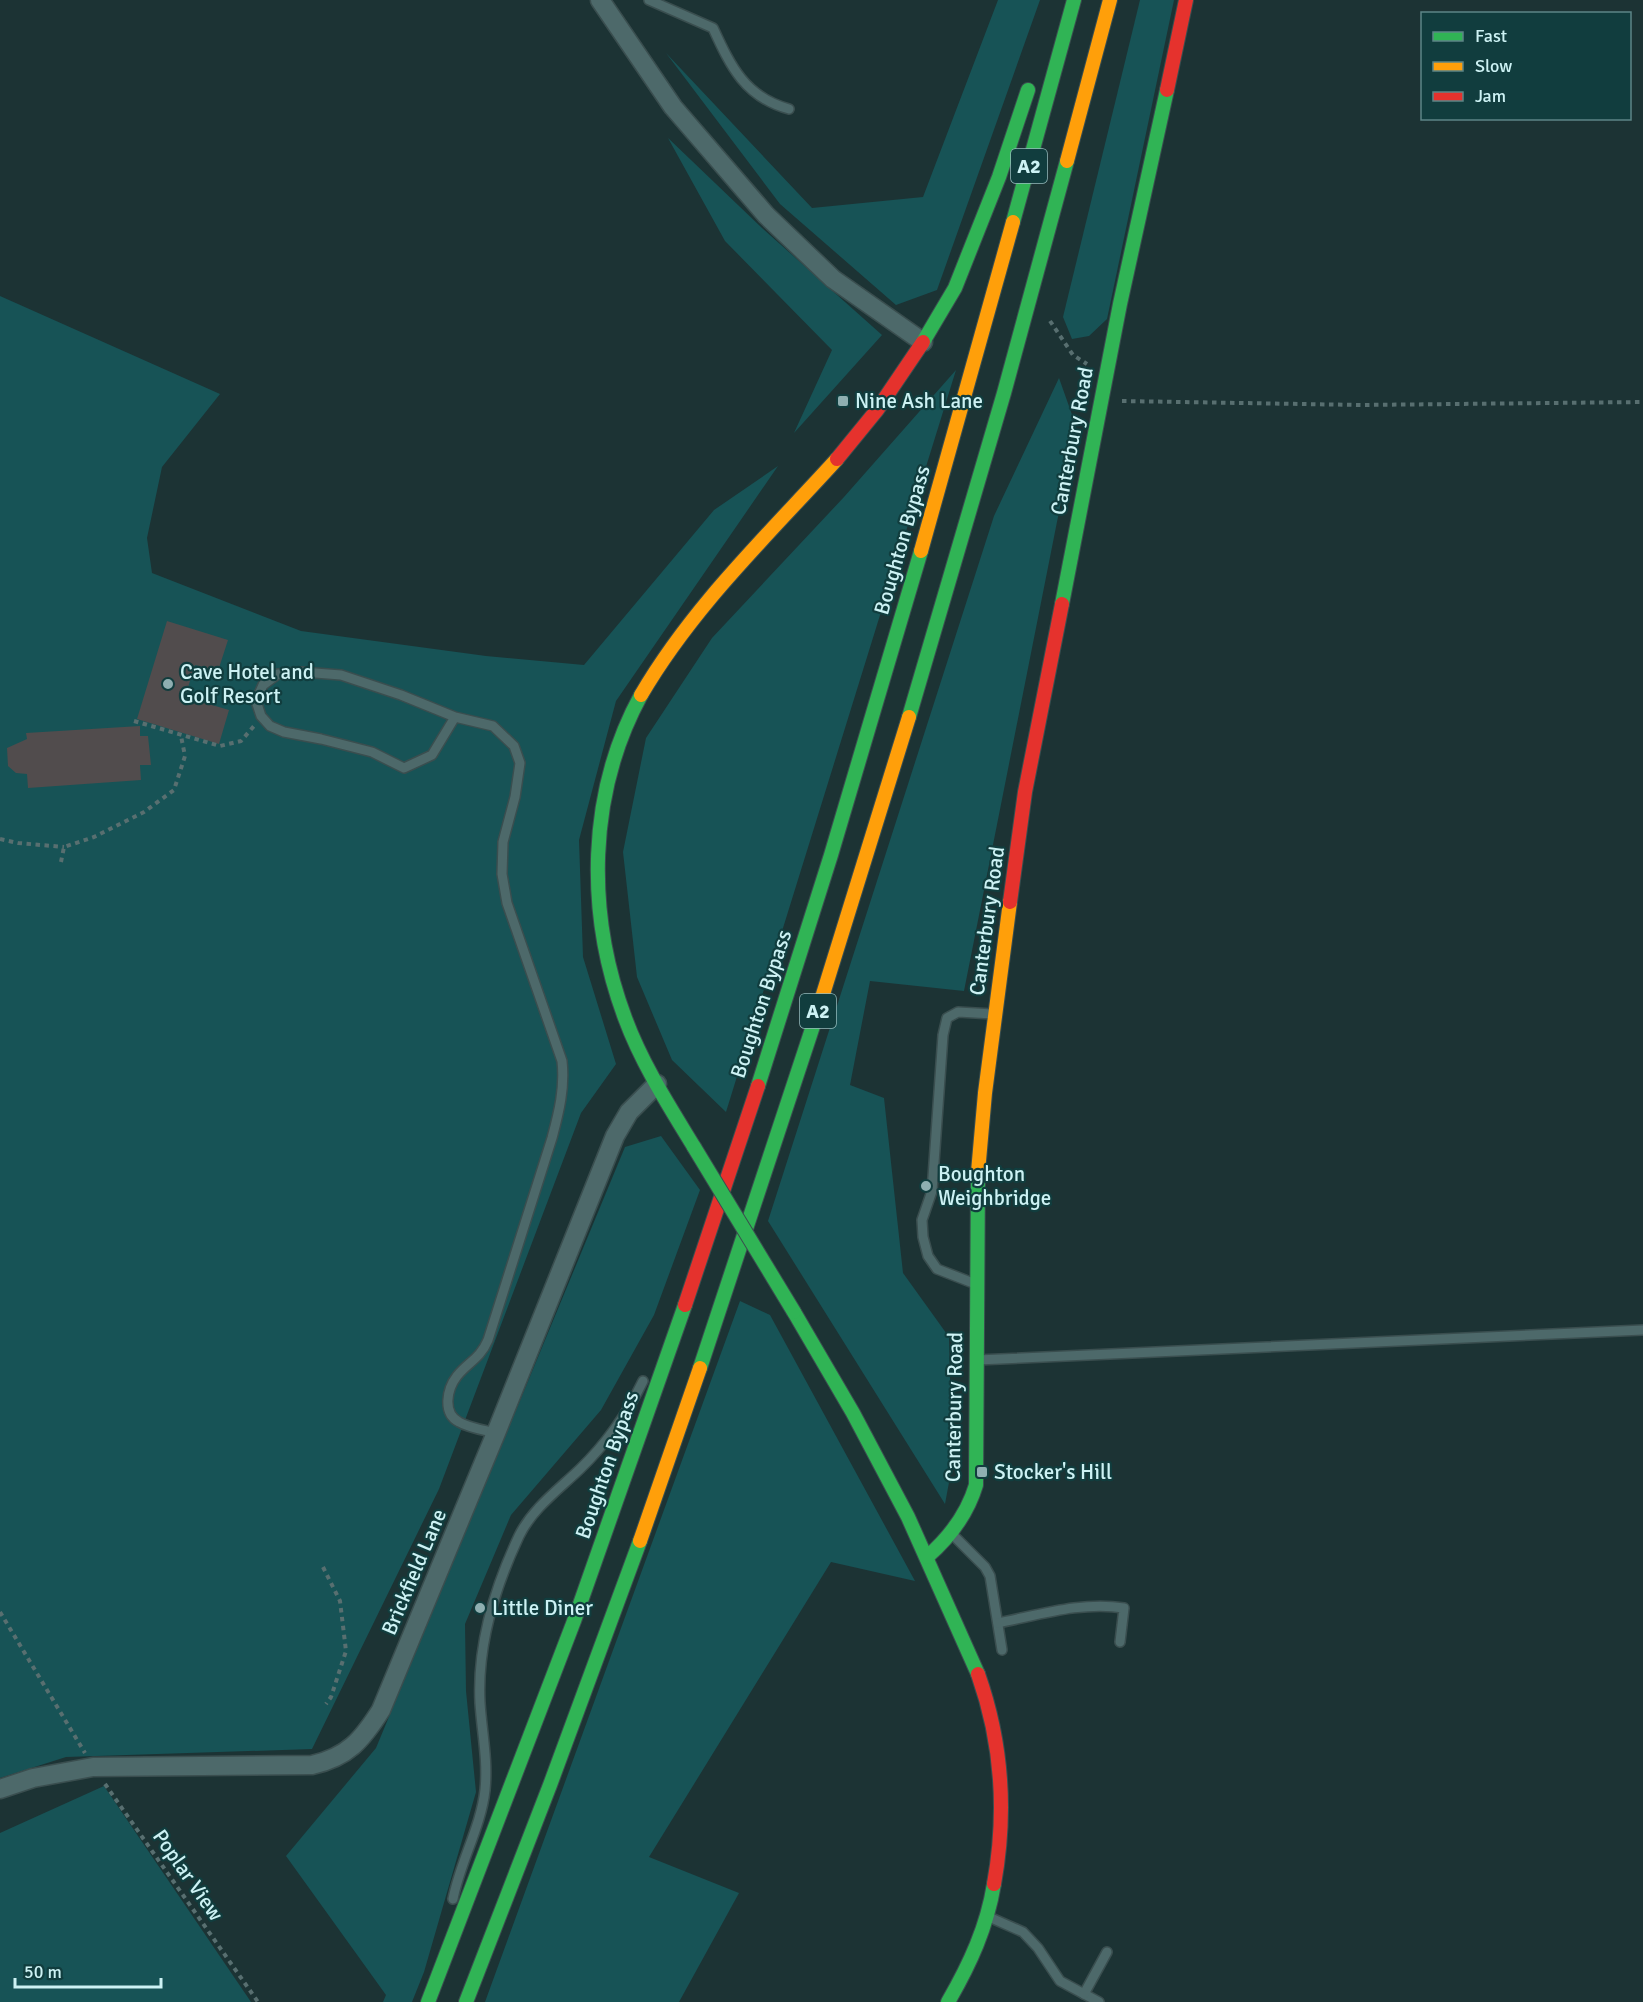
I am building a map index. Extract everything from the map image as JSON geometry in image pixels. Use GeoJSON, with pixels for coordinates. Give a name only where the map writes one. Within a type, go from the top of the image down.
{"type":"FeatureCollection","features":[{"type":"Feature","properties":{"kind":"main road","name":"Boughton Bypass"},"geometry":{"type":"LineString","coordinates":[[428,2002],[569,1634],[698,1266],[780,1016],[844,809],[981,343],[1074,0]]}},
{"type":"Feature","properties":{"kind":"main road","name":"A2"},"geometry":{"type":"LineString","coordinates":[[466,2002],[642,1534],[781,1127],[876,823],[988,446],[1110,0]]}},
{"type":"Feature","properties":{"kind":"main road","name":"Canterbury Road"},"geometry":{"type":"LineString","coordinates":[[927,1557],[952,1534],[969,1507],[976,1485],[977,1187],[985,1093],[1025,792],[1106,374],[1186,0]]}},
{"type":"Feature","properties":{"kind":"main road"},"geometry":{"type":"LineString","coordinates":[[948,2002],[973,1956],[987,1916],[999,1856],[1002,1820],[995,1734],[979,1679],[927,1557],[863,1431],[657,1084],[625,1018],[606,956],[598,880],[598,845],[600,816],[613,760],[629,715],[648,681],[674,642],[720,586],[848,447],[903,375],[955,288],[999,177],[1032,80]]}},
{"type":"Feature","properties":{"kind":"street"},"geometry":{"type":"LineString","coordinates":[[600,0],[673,107],[765,215],[832,279],[923,342]]}},
{"type":"Feature","properties":{"kind":"street","name":"Brickfield Lane"},"geometry":{"type":"LineString","coordinates":[[0,1789],[33,1778],[93,1767],[312,1765],[329,1761],[355,1745],[381,1710],[496,1433],[615,1136],[629,1112],[657,1084]]}},
{"type":"Feature","properties":{"kind":"lane"},"geometry":{"type":"LineString","coordinates":[[649,0],[713,28],[726,56],[745,85],[771,104],[789,109]]}},
{"type":"Feature","properties":{"kind":"lane"},"geometry":{"type":"LineString","coordinates":[[455,717],[432,755],[404,768],[372,752],[284,732],[270,726],[261,716],[256,701],[263,685],[278,674],[302,672],[340,675],[401,695],[455,717],[493,726],[514,746],[520,763],[515,797],[503,842],[502,874],[507,903],[558,1049],[563,1069],[563,1092],[557,1119],[488,1341],[481,1354],[456,1377],[448,1394],[449,1410],[453,1418],[460,1423],[496,1433]]}},
{"type":"Feature","properties":{"kind":"lane"},"geometry":{"type":"LineString","coordinates":[[976,1284],[937,1269],[928,1256],[923,1237],[922,1220],[932,1191],[943,1035],[947,1018],[958,1012],[995,1015]]}},
{"type":"Feature","properties":{"kind":"lane"},"geometry":{"type":"LineString","coordinates":[[662,1341],[698,1266]]}},
{"type":"Feature","properties":{"kind":"lane"},"geometry":{"type":"LineString","coordinates":[[975,1360],[1643,1330]]}},
{"type":"Feature","properties":{"kind":"lane"},"geometry":{"type":"LineString","coordinates":[[450,1913],[485,1792],[486,1751],[480,1702],[481,1659],[488,1622],[496,1597],[519,1535],[535,1512],[587,1462],[609,1437],[632,1403],[647,1374]]}},
{"type":"Feature","properties":{"kind":"lane"},"geometry":{"type":"LineString","coordinates":[[952,1534],[987,1571],[992,1587],[1002,1650]]}},
{"type":"Feature","properties":{"kind":"lane"},"geometry":{"type":"LineString","coordinates":[[998,1623],[1083,1606],[1106,1605],[1124,1608],[1120,1642]]}},
{"type":"Feature","properties":{"kind":"lane"},"geometry":{"type":"LineString","coordinates":[[987,1916],[1023,1932],[1038,1948],[1060,1981],[1099,2002]]}},
{"type":"Feature","properties":{"kind":"lane"},"geometry":{"type":"LineString","coordinates":[[437,1981],[448,1924]]}},
{"type":"Feature","properties":{"kind":"lane"},"geometry":{"type":"LineString","coordinates":[[1084,1994],[1107,1952]]}},
{"type":"Feature","properties":{"kind":"path"},"geometry":{"type":"LineString","coordinates":[[1046,316],[1073,355],[1106,374],[1121,401],[1361,405],[1643,402]]}},
{"type":"Feature","properties":{"kind":"path"},"geometry":{"type":"LineString","coordinates":[[134,721],[220,746],[242,741],[261,716]]}},
{"type":"Feature","properties":{"kind":"path"},"geometry":{"type":"LineString","coordinates":[[0,839],[64,848],[94,837],[144,812],[174,790],[185,756],[181,736]]}},
{"type":"Feature","properties":{"kind":"path"},"geometry":{"type":"LineString","coordinates":[[61,862],[64,848]]}},
{"type":"Feature","properties":{"kind":"path"},"geometry":{"type":"LineString","coordinates":[[323,1567],[340,1601],[346,1651],[331,1697],[326,1704]]}},
{"type":"Feature","properties":{"kind":"path","name":"Poplar View"},"geometry":{"type":"LineString","coordinates":[[0,1612],[93,1767],[258,2002]]}},
{"type":"Feature","properties":{"kind":"shaded area"},"geometry":{"type":"Polygon","coordinates":[[[998,0],[1040,0],[937,290],[896,305],[780,204],[666,53],[812,208],[923,197],[998,0]]]}},
{"type":"Feature","properties":{"kind":"shaded area"},"geometry":{"type":"Polygon","coordinates":[[[1140,0],[1174,0],[1107,319],[1089,336],[1072,339],[1063,317],[1140,0]]]}},
{"type":"Feature","properties":{"kind":"shaded area"},"geometry":{"type":"Polygon","coordinates":[[[668,138],[762,228],[882,335],[794,433],[832,350],[725,241],[668,138]]]}},
{"type":"Feature","properties":{"kind":"shaded area"},"geometry":{"type":"Polygon","coordinates":[[[0,296],[220,394],[162,467],[147,538],[152,573],[301,631],[486,656],[584,665],[714,510],[778,466],[616,701],[579,840],[583,957],[616,1064],[581,1113],[439,1489],[312,1749],[66,1757],[0,1778],[0,296]]]}},
{"type":"Feature","properties":{"kind":"shaded area"},"geometry":{"type":"Polygon","coordinates":[[[956,370],[726,1112],[672,1060],[637,977],[623,852],[646,738],[712,638],[844,497],[956,370]]]}},
{"type":"Feature","properties":{"kind":"shaded area"},"geometry":{"type":"Polygon","coordinates":[[[1059,378],[1076,426],[964,991],[870,981],[850,1085],[884,1098],[903,1273],[949,1337],[952,1466],[945,1504],[768,1221],[994,516],[1059,378]]]}},
{"type":"Feature","properties":{"kind":"shaded area"},"geometry":{"type":"Polygon","coordinates":[[[661,1136],[700,1190],[654,1315],[601,1410],[511,1515],[465,1624],[466,1691],[476,1792],[424,1972],[412,2002],[383,2002],[386,1995],[286,1856],[376,1748],[625,1147],[661,1136]]]}},
{"type":"Feature","properties":{"kind":"shaded area"},"geometry":{"type":"Polygon","coordinates":[[[740,1301],[770,1315],[915,1581],[831,1562],[649,1857],[739,1893],[679,2002],[485,2002],[740,1301]]]}},
{"type":"Feature","properties":{"kind":"shaded area"},"geometry":{"type":"Polygon","coordinates":[[[104,1786],[251,2002],[0,2002],[0,1833],[104,1786]]]}},
{"type":"Feature","properties":{"kind":"building","name":"Cave Hotel and Golf Resort"},"geometry":{"type":"Polygon","coordinates":[[[167,621],[228,640],[218,671],[195,665],[185,697],[229,710],[219,744],[137,719],[167,621]]]}},
{"type":"Feature","properties":{"kind":"building"},"geometry":{"type":"Polygon","coordinates":[[[140,726],[140,736],[148,736],[151,765],[140,765],[141,780],[28,788],[27,774],[16,773],[8,766],[7,748],[27,739],[26,733],[140,726]]]}},
{"type":"Feature","properties":{"kind":"traffic: fast"},"geometry":{"type":"LineString","coordinates":[[1013,222],[1074,0]]}},
{"type":"Feature","properties":{"kind":"traffic: fast"},"geometry":{"type":"LineString","coordinates":[[923,342],[955,288],[999,177],[1028,90]]}},
{"type":"Feature","properties":{"kind":"traffic: fast"},"geometry":{"type":"LineString","coordinates":[[1062,604],[1120,304],[1167,90]]}},
{"type":"Feature","properties":{"kind":"traffic: fast"},"geometry":{"type":"LineString","coordinates":[[909,717],[1004,393],[1067,161]]}},
{"type":"Feature","properties":{"kind":"traffic: fast"},"geometry":{"type":"LineString","coordinates":[[758,1086],[831,855],[921,551]]}},
{"type":"Feature","properties":{"kind":"traffic: fast"},"geometry":{"type":"LineString","coordinates":[[641,695],[623,733],[610,773],[602,813],[598,855],[603,938],[612,978],[639,1052],[694,1147]]}},
{"type":"Feature","properties":{"kind":"traffic: fast"},"geometry":{"type":"LineString","coordinates":[[700,1368],[815,1020]]}},
{"type":"Feature","properties":{"kind":"traffic: fast"},"geometry":{"type":"LineString","coordinates":[[694,1147],[794,1312]]}},
{"type":"Feature","properties":{"kind":"traffic: fast"},"geometry":{"type":"LineString","coordinates":[[927,1557],[957,1525],[976,1485],[978,1172]]}},
{"type":"Feature","properties":{"kind":"traffic: fast"},"geometry":{"type":"LineString","coordinates":[[428,2002],[574,1621],[685,1305]]}},
{"type":"Feature","properties":{"kind":"traffic: fast"},"geometry":{"type":"LineString","coordinates":[[794,1312],[853,1413],[908,1517],[978,1674]]}},
{"type":"Feature","properties":{"kind":"traffic: fast"},"geometry":{"type":"LineString","coordinates":[[466,2002],[550,1785],[640,1541]]}},
{"type":"Feature","properties":{"kind":"traffic: fast"},"geometry":{"type":"LineString","coordinates":[[948,2002],[977,1945],[994,1884]]}},
{"type":"Feature","properties":{"kind":"traffic: slow"},"geometry":{"type":"LineString","coordinates":[[1067,161],[1110,0]]}},
{"type":"Feature","properties":{"kind":"traffic: slow"},"geometry":{"type":"LineString","coordinates":[[921,551],[1013,222]]}},
{"type":"Feature","properties":{"kind":"traffic: slow"},"geometry":{"type":"LineString","coordinates":[[641,695],[684,631],[708,601],[837,459]]}},
{"type":"Feature","properties":{"kind":"traffic: slow"},"geometry":{"type":"LineString","coordinates":[[815,1020],[909,717]]}},
{"type":"Feature","properties":{"kind":"traffic: slow"},"geometry":{"type":"LineString","coordinates":[[978,1172],[985,1093],[1010,902]]}},
{"type":"Feature","properties":{"kind":"traffic: slow"},"geometry":{"type":"LineString","coordinates":[[640,1541],[700,1368]]}},
{"type":"Feature","properties":{"kind":"traffic: jam"},"geometry":{"type":"LineString","coordinates":[[1167,90],[1186,0]]}},
{"type":"Feature","properties":{"kind":"traffic: jam"},"geometry":{"type":"LineString","coordinates":[[837,459],[877,410],[923,342]]}},
{"type":"Feature","properties":{"kind":"traffic: jam"},"geometry":{"type":"LineString","coordinates":[[1010,902],[1025,792],[1062,604]]}},
{"type":"Feature","properties":{"kind":"traffic: jam"},"geometry":{"type":"LineString","coordinates":[[685,1305],[758,1086]]}},
{"type":"Feature","properties":{"kind":"traffic: jam"},"geometry":{"type":"LineString","coordinates":[[978,1674],[992,1725],[1000,1778],[1000,1830],[994,1884]]}},
{"type":"Feature","properties":{"kind":"place","name":"Nine Ash Lane"},"geometry":{"type":"Point","coordinates":[843,401]}},
{"type":"Feature","properties":{"kind":"place","name":"Cave Hotel and Golf Resort"},"geometry":{"type":"Point","coordinates":[168,684]}},
{"type":"Feature","properties":{"kind":"place","name":"Boughton Weighbridge"},"geometry":{"type":"Point","coordinates":[926,1186]}},
{"type":"Feature","properties":{"kind":"place","name":"Stocker's Hill"},"geometry":{"type":"Point","coordinates":[982,1472]}},
{"type":"Feature","properties":{"kind":"place","name":"Little Diner"},"geometry":{"type":"Point","coordinates":[480,1608]}}]}
